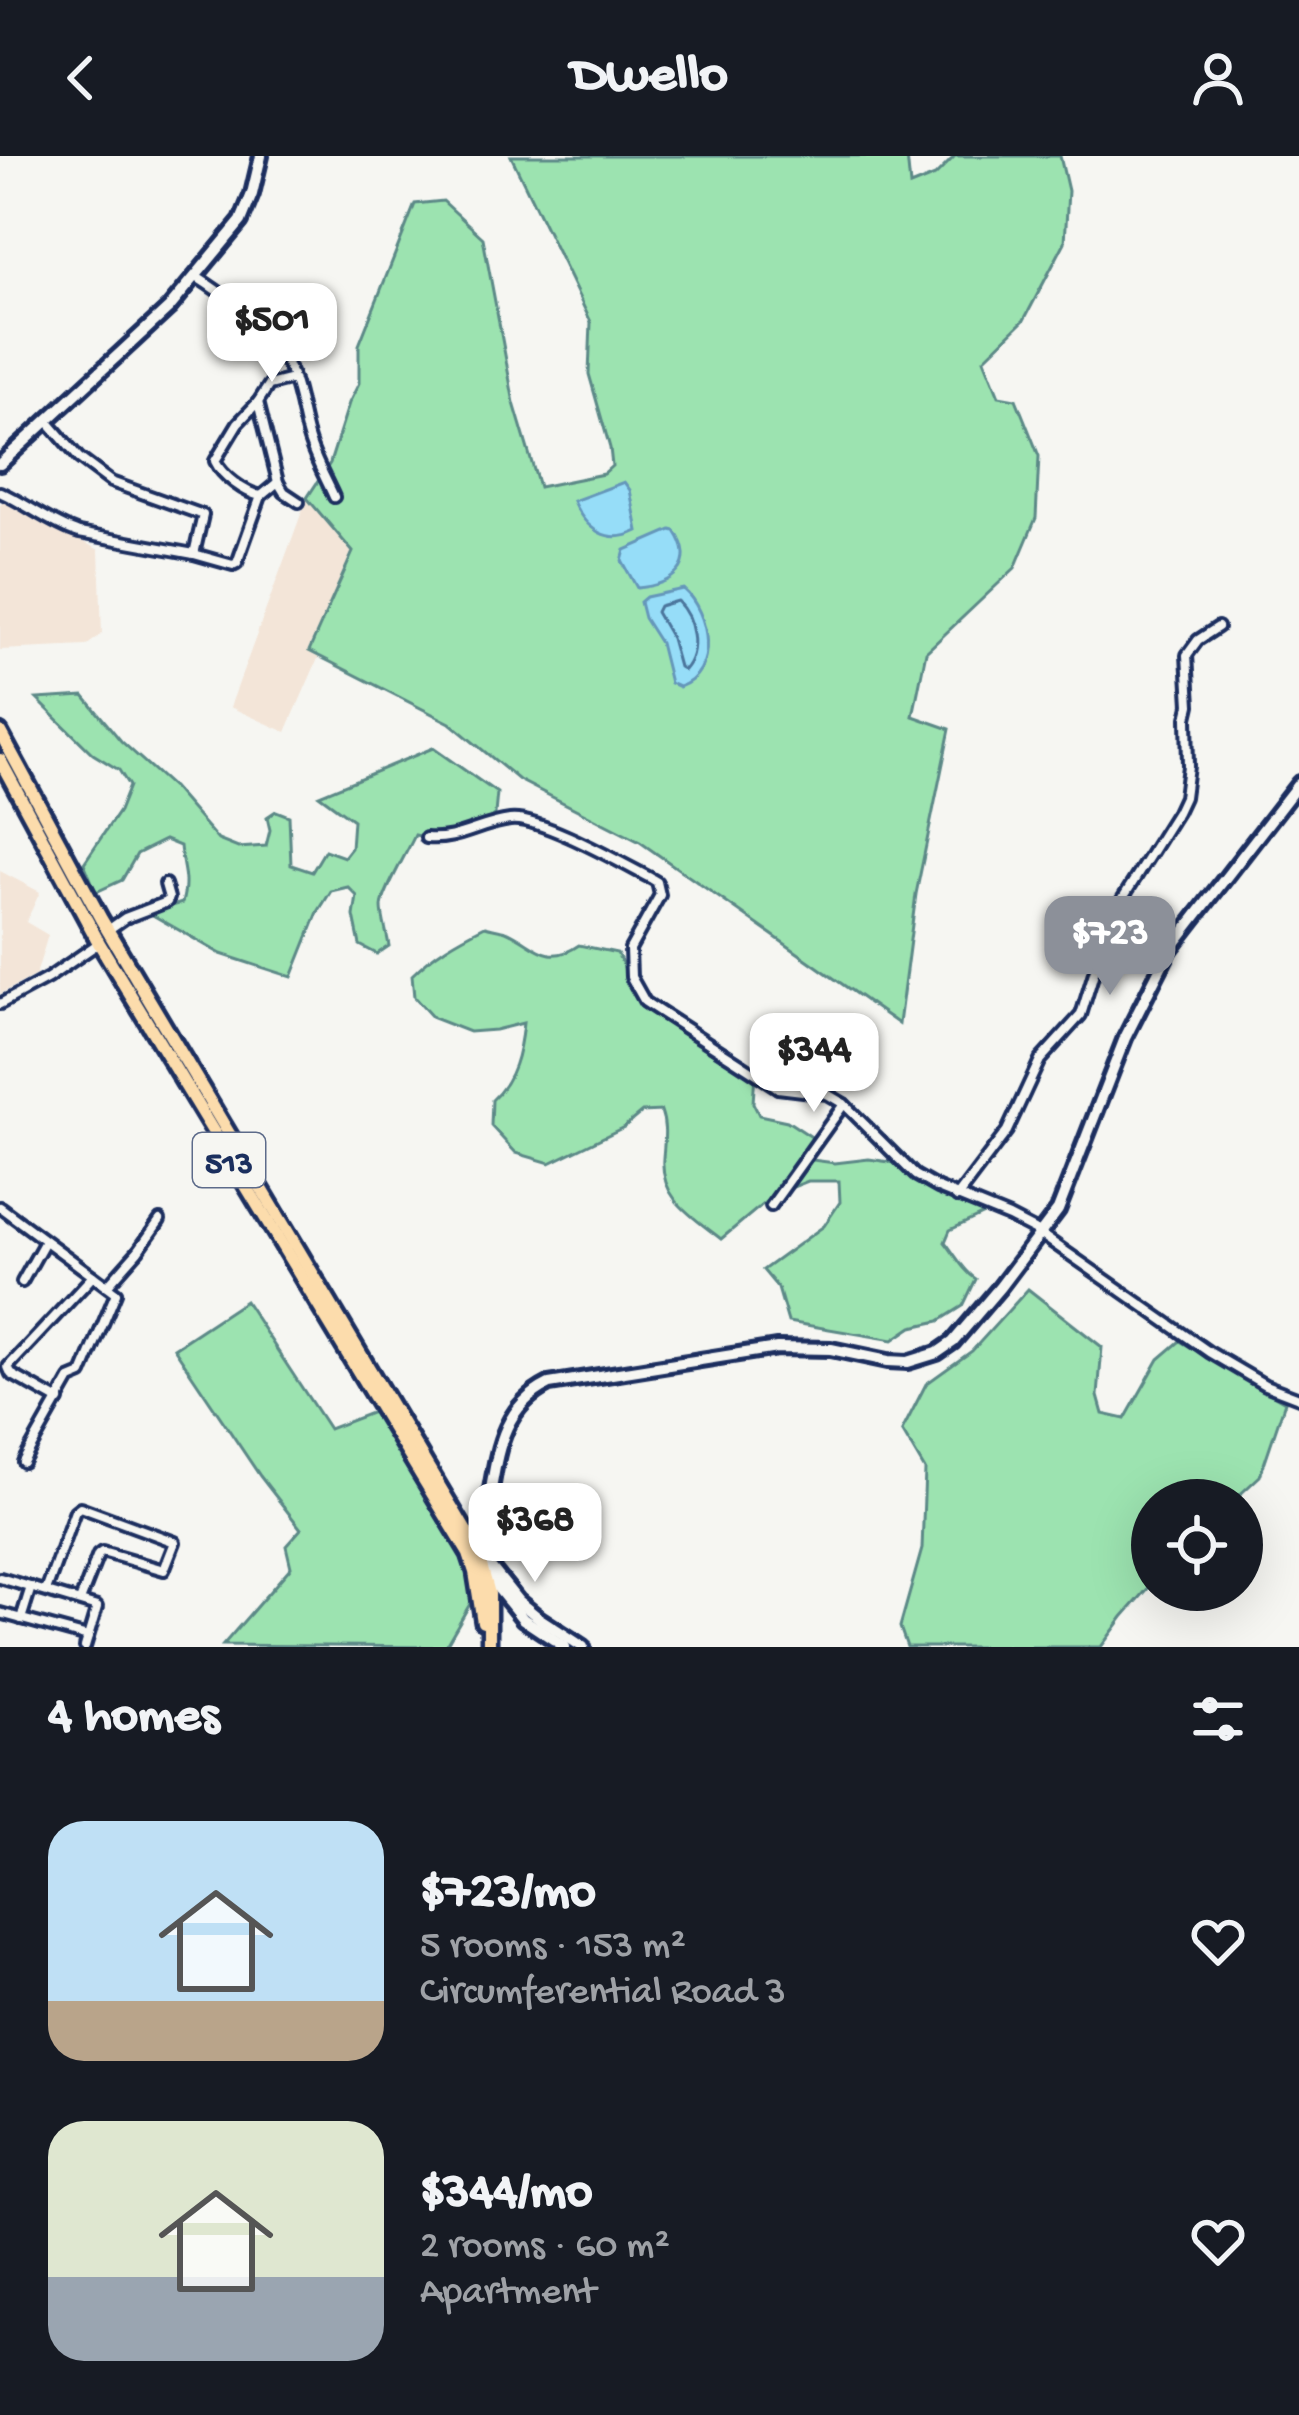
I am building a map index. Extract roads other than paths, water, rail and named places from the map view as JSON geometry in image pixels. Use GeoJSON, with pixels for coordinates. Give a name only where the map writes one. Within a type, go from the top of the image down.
{"type":"FeatureCollection","features":[{"type":"Feature","properties":{"kind":"main road"},"geometry":{"type":"LineString","coordinates":[[0,464],[169,308],[241,220],[261,156]]}},
{"type":"Feature","properties":{"kind":"main road","name":"513"},"geometry":{"type":"LineString","coordinates":[[0,732],[220,1132]]}},
{"type":"Feature","properties":{"kind":"main road","name":"513"},"geometry":{"type":"LineString","coordinates":[[0,760],[99,943],[220,1132],[484,1571],[491,1620],[485,1647]]}},
{"type":"Feature","properties":{"kind":"main road"},"geometry":{"type":"LineString","coordinates":[[569,1645],[518,1601],[472,1551],[507,1424],[516,1408],[535,1391],[566,1379],[777,1348],[831,1349],[896,1362],[922,1359],[952,1342],[1058,1210],[1125,1038],[1169,951],[1299,783]]}},
{"type":"Feature","properties":{"kind":"main road","name":"513"},"geometry":{"type":"LineString","coordinates":[[472,1551],[485,1647]]}},
{"type":"Feature","properties":{"kind":"main road"},"geometry":{"type":"LineString","coordinates":[[484,1571],[524,1619],[569,1645]]}},
{"type":"Feature","properties":{"kind":"main road"},"geometry":{"type":"LineString","coordinates":[[539,1647],[569,1645]]}},
{"type":"Feature","properties":{"kind":"street"},"geometry":{"type":"LineString","coordinates":[[195,276],[218,290],[280,352],[293,379],[308,438],[334,497]]}},
{"type":"Feature","properties":{"kind":"street"},"geometry":{"type":"LineString","coordinates":[[261,496],[248,492],[218,469],[215,461],[238,422],[269,385],[293,379]]}},
{"type":"Feature","properties":{"kind":"street"},"geometry":{"type":"LineString","coordinates":[[258,402],[278,482],[298,502]]}},
{"type":"Feature","properties":{"kind":"street"},"geometry":{"type":"LineString","coordinates":[[48,422],[79,458],[112,482],[202,515],[194,554]]}},
{"type":"Feature","properties":{"kind":"street"},"geometry":{"type":"LineString","coordinates":[[0,492],[65,529],[231,565],[237,563],[261,496],[278,482]]}},
{"type":"Feature","properties":{"kind":"street"},"geometry":{"type":"LineString","coordinates":[[957,1197],[1007,1131],[1040,1060],[1081,1015],[1111,917],[1184,797],[1189,766],[1187,656],[1198,640],[1218,627]]}},
{"type":"Feature","properties":{"kind":"street"},"geometry":{"type":"LineString","coordinates":[[426,838],[449,839],[483,826],[522,820],[652,878],[660,895],[630,950],[632,976],[645,1002],[778,1088],[827,1094],[844,1104],[915,1175],[1040,1234],[1209,1352],[1264,1385],[1299,1397]]}},
{"type":"Feature","properties":{"kind":"street"},"geometry":{"type":"LineString","coordinates":[[108,930],[167,902],[165,884]]}},
{"type":"Feature","properties":{"kind":"street"},"geometry":{"type":"LineString","coordinates":[[0,1004],[99,943]]}},
{"type":"Feature","properties":{"kind":"street"},"geometry":{"type":"LineString","coordinates":[[778,1088],[807,1027]]}},
{"type":"Feature","properties":{"kind":"street"},"geometry":{"type":"LineString","coordinates":[[771,1206],[844,1104]]}},
{"type":"Feature","properties":{"kind":"street"},"geometry":{"type":"LineString","coordinates":[[0,1207],[116,1293],[82,1374],[71,1378],[23,1462]]}},
{"type":"Feature","properties":{"kind":"street"},"geometry":{"type":"LineString","coordinates":[[106,1286],[160,1220]]}},
{"type":"Feature","properties":{"kind":"street"},"geometry":{"type":"LineString","coordinates":[[22,1282],[45,1241]]}},
{"type":"Feature","properties":{"kind":"street"},"geometry":{"type":"LineString","coordinates":[[58,1401],[11,1374],[8,1367],[93,1276]]}},
{"type":"Feature","properties":{"kind":"street"},"geometry":{"type":"LineString","coordinates":[[46,1591],[80,1507],[176,1542],[164,1570],[101,1552],[80,1601]]}},
{"type":"Feature","properties":{"kind":"street"},"geometry":{"type":"LineString","coordinates":[[0,1578],[98,1609],[87,1642],[0,1613]]}},
{"type":"Feature","properties":{"kind":"street"},"geometry":{"type":"LineString","coordinates":[[21,1619],[32,1587]]}},
{"type":"Feature","properties":{"kind":"water"},"geometry":{"type":"Polygon","coordinates":[[[624,482],[638,531],[608,536],[584,520],[573,501],[624,482]]]}},
{"type":"Feature","properties":{"kind":"water"},"geometry":{"type":"Polygon","coordinates":[[[671,530],[684,555],[678,572],[661,583],[637,588],[622,561],[625,550],[671,530]]]}},
{"type":"Feature","properties":{"kind":"water"},"geometry":{"type":"Polygon","coordinates":[[[683,589],[700,612],[706,641],[701,669],[679,687],[670,683],[660,643],[640,602],[683,589]]]}}]}
